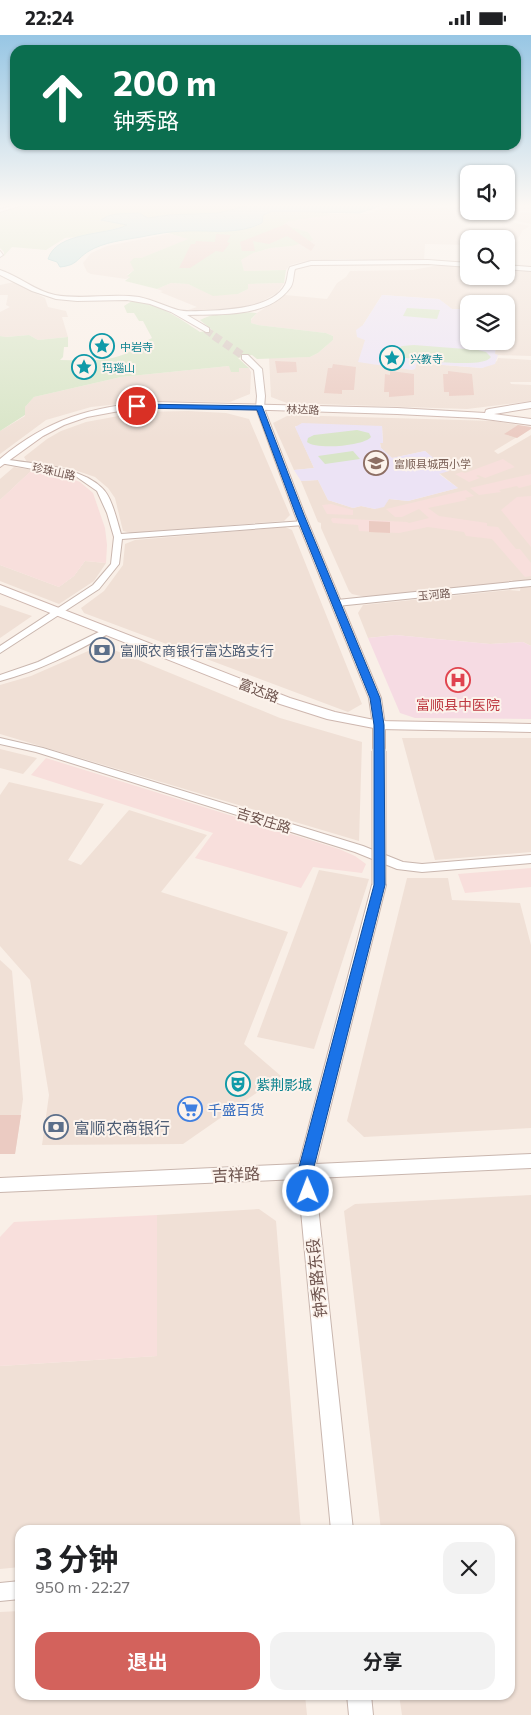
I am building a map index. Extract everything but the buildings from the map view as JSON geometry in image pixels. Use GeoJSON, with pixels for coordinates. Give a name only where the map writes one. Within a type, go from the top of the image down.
{"type":"FeatureCollection","features":[{"type":"Feature","properties":{"kind":"main road"},"geometry":{"type":"LineString","coordinates":[[471,415],[531,405]]}},
{"type":"Feature","properties":{"kind":"main road","name":"林达路"},"geometry":{"type":"LineString","coordinates":[[2,463],[41,431],[84,415],[110,409],[168,406],[471,415]]}},
{"type":"Feature","properties":{"kind":"main road"},"geometry":{"type":"LineString","coordinates":[[471,415],[531,422]]}},
{"type":"Feature","properties":{"kind":"main road","name":"富达路"},"geometry":{"type":"LineString","coordinates":[[0,589],[285,701],[332,716],[379,725],[531,728]]}},
{"type":"Feature","properties":{"kind":"street"},"geometry":{"type":"LineString","coordinates":[[25,283],[54,297],[80,299],[136,298],[181,313],[206,330]]}},
{"type":"Feature","properties":{"kind":"street"},"geometry":{"type":"LineString","coordinates":[[181,313],[225,312],[251,308],[280,294],[288,283]]}},
{"type":"Feature","properties":{"kind":"street"},"geometry":{"type":"LineString","coordinates":[[245,357],[258,369],[260,374],[260,408],[375,698],[379,725]]}},
{"type":"Feature","properties":{"kind":"street","name":"珍珠山路"},"geometry":{"type":"LineString","coordinates":[[0,650],[96,587],[115,564],[118,537],[111,513],[100,490],[79,475],[2,463]]}},
{"type":"Feature","properties":{"kind":"street"},"geometry":{"type":"LineString","coordinates":[[118,537],[304,523]]}},
{"type":"Feature","properties":{"kind":"street","name":"玉河路"},"geometry":{"type":"LineString","coordinates":[[337,603],[531,583]]}},
{"type":"Feature","properties":{"kind":"street"},"geometry":{"type":"LineString","coordinates":[[0,678],[24,672],[66,653],[107,631]]}},
{"type":"Feature","properties":{"kind":"street","name":"钟秀路东段"},"geometry":{"type":"LineString","coordinates":[[341,1525],[306,1171],[379,885],[379,725]]}},
{"type":"Feature","properties":{"kind":"street","name":"吉安庄路"},"geometry":{"type":"LineString","coordinates":[[0,741],[39,750],[340,843],[401,866],[422,868],[531,859]]}},
{"type":"Feature","properties":{"kind":"street","name":"吉祥路"},"geometry":{"type":"LineString","coordinates":[[0,1185],[531,1161]]}},
{"type":"Feature","properties":{"kind":"street"},"geometry":{"type":"LineString","coordinates":[[0,1592],[15,1590]]}},
{"type":"Feature","properties":{"kind":"street"},"geometry":{"type":"LineString","coordinates":[[360,1700],[361,1715]]}},
{"type":"Feature","properties":{"kind":"shaded area"},"geometry":{"type":"Polygon","coordinates":[[[17,283],[45,298],[48,307],[66,311],[68,317],[62,317],[68,337],[38,340],[29,335],[0,336],[0,312],[10,307],[6,305],[8,295],[0,295],[0,285],[17,283]]]}},
{"type":"Feature","properties":{"kind":"shaded area"},"geometry":{"type":"Polygon","coordinates":[[[170,283],[188,284],[213,295],[238,294],[248,289],[247,284],[284,283],[277,293],[255,305],[243,308],[192,311],[188,310],[197,307],[160,292],[163,291],[157,289],[170,283]]]}},
{"type":"Feature","properties":{"kind":"shaded area"},"geometry":{"type":"Polygon","coordinates":[[[337,283],[515,285],[515,283],[531,283],[531,356],[495,355],[495,350],[515,350],[515,295],[460,295],[460,309],[452,309],[439,299],[382,295],[363,325],[365,340],[407,369],[412,370],[417,363],[482,368],[497,361],[498,358],[531,360],[531,382],[510,382],[511,384],[531,385],[531,401],[467,409],[287,403],[271,397],[269,358],[310,357],[318,353],[333,340],[333,336],[326,333],[251,323],[251,320],[257,313],[285,295],[327,299],[337,283]]]}},
{"type":"Feature","properties":{"kind":"shaded area"},"geometry":{"type":"Polygon","coordinates":[[[382,295],[439,299],[452,309],[460,309],[460,350],[495,350],[495,354],[498,355],[495,364],[482,368],[417,363],[415,369],[412,370],[358,362],[365,340],[357,337],[356,330],[363,325],[382,295]]]}},
{"type":"Feature","properties":{"kind":"shaded area"},"geometry":{"type":"Polygon","coordinates":[[[229,366],[249,368],[251,372],[250,394],[230,402],[148,401],[91,407],[46,420],[0,454],[0,431],[25,416],[25,407],[34,397],[121,377],[229,366]]]}},
{"type":"Feature","properties":{"kind":"shaded area"},"geometry":{"type":"Polygon","coordinates":[[[188,411],[226,413],[249,419],[290,515],[284,521],[131,533],[123,531],[115,498],[108,488],[95,477],[69,468],[27,462],[24,457],[47,439],[61,431],[86,422],[140,412],[188,411]]]}},
{"type":"Feature","properties":{"kind":"shaded area"},"geometry":{"type":"Polygon","coordinates":[[[289,415],[494,421],[530,427],[530,429],[494,451],[498,454],[531,435],[531,646],[523,642],[490,644],[395,635],[368,638],[358,613],[363,605],[509,590],[520,591],[521,585],[511,580],[509,583],[365,597],[352,594],[349,591],[321,528],[321,523],[318,522],[301,481],[318,480],[328,500],[353,508],[361,506],[375,509],[389,499],[408,501],[458,488],[439,473],[448,471],[425,451],[392,458],[381,448],[380,442],[383,442],[382,426],[295,426],[314,468],[294,470],[273,423],[289,415]]]}},
{"type":"Feature","properties":{"kind":"shaded area","name":"富顺县城西小学"},"geometry":{"type":"Polygon","coordinates":[[[302,423],[382,426],[383,443],[380,443],[381,448],[392,458],[425,451],[449,471],[439,474],[458,488],[408,501],[389,499],[384,507],[375,509],[361,506],[353,508],[328,500],[318,480],[301,481],[294,470],[314,468],[295,427],[302,423]]]}},
{"type":"Feature","properties":{"kind":"shaded area"},"geometry":{"type":"Polygon","coordinates":[[[503,459],[515,467],[485,478],[478,475],[476,476],[480,478],[469,482],[455,474],[465,473],[503,459]]]}},
{"type":"Feature","properties":{"kind":"shaded area"},"geometry":{"type":"Polygon","coordinates":[[[14,467],[32,470],[0,500],[0,479],[14,467]]]}},
{"type":"Feature","properties":{"kind":"shaded area"},"geometry":{"type":"Polygon","coordinates":[[[32,470],[63,475],[80,482],[93,493],[105,528],[107,545],[106,563],[85,561],[74,576],[59,587],[0,565],[0,500],[32,470]]]}},
{"type":"Feature","properties":{"kind":"shaded area"},"geometry":{"type":"Polygon","coordinates":[[[531,474],[531,485],[519,488],[517,486],[499,490],[501,492],[479,495],[470,488],[531,474]]]}},
{"type":"Feature","properties":{"kind":"shaded area"},"geometry":{"type":"Polygon","coordinates":[[[466,490],[474,496],[465,498],[467,500],[428,508],[439,516],[487,523],[487,526],[498,527],[516,549],[520,549],[531,563],[531,576],[525,577],[492,539],[466,536],[464,532],[428,527],[399,533],[359,531],[358,525],[333,523],[331,520],[332,518],[409,523],[429,518],[419,509],[402,517],[395,517],[386,509],[466,490]]]}},
{"type":"Feature","properties":{"kind":"shaded area"},"geometry":{"type":"Polygon","coordinates":[[[531,496],[531,547],[501,510],[517,497],[531,496]]]}},
{"type":"Feature","properties":{"kind":"shaded area"},"geometry":{"type":"Polygon","coordinates":[[[331,504],[353,510],[353,515],[327,514],[322,505],[331,504]]]}},
{"type":"Feature","properties":{"kind":"shaded area"},"geometry":{"type":"Polygon","coordinates":[[[285,527],[292,530],[362,704],[348,712],[84,613],[81,608],[104,591],[123,565],[125,544],[135,540],[285,527]]]}},
{"type":"Feature","properties":{"kind":"shaded area"},"geometry":{"type":"Polygon","coordinates":[[[85,561],[106,563],[94,581],[59,604],[0,581],[0,565],[59,587],[74,576],[85,561]]]}},
{"type":"Feature","properties":{"kind":"shaded area"},"geometry":{"type":"Polygon","coordinates":[[[0,605],[32,616],[0,638],[0,605]]]}},
{"type":"Feature","properties":{"kind":"shaded area","name":"富顺县中医院"},"geometry":{"type":"Polygon","coordinates":[[[395,635],[490,644],[523,642],[531,646],[531,719],[415,718],[400,713],[368,638],[395,635]]]}},
{"type":"Feature","properties":{"kind":"shaded area"},"geometry":{"type":"Polygon","coordinates":[[[102,645],[280,718],[362,742],[359,841],[0,734],[0,685],[31,676],[102,645]]]}},
{"type":"Feature","properties":{"kind":"shaded area"},"geometry":{"type":"Polygon","coordinates":[[[402,738],[531,738],[531,852],[435,860],[402,738]]]}},
{"type":"Feature","properties":{"kind":"shaded area"},"geometry":{"type":"Polygon","coordinates":[[[0,749],[37,758],[23,774],[0,768],[0,749]]]}},
{"type":"Feature","properties":{"kind":"shaded area"},"geometry":{"type":"Polygon","coordinates":[[[46,758],[339,849],[355,856],[366,864],[362,873],[313,867],[301,888],[195,858],[213,833],[31,775],[46,758]]]}},
{"type":"Feature","properties":{"kind":"shaded area"},"geometry":{"type":"Polygon","coordinates":[[[9,782],[104,804],[68,860],[81,865],[129,810],[207,835],[161,892],[288,932],[244,1044],[281,1076],[183,1144],[42,1145],[49,1095],[30,980],[0,946],[0,795],[9,782]]]}},
{"type":"Feature","properties":{"kind":"shaded area"},"geometry":{"type":"Polygon","coordinates":[[[531,868],[531,887],[465,893],[458,874],[531,868]]]}},
{"type":"Feature","properties":{"kind":"shaded area"},"geometry":{"type":"Polygon","coordinates":[[[319,870],[369,879],[314,1049],[257,1037],[319,870]]]}},
{"type":"Feature","properties":{"kind":"shaded area"},"geometry":{"type":"Polygon","coordinates":[[[407,878],[448,878],[452,900],[520,903],[531,945],[531,1128],[364,1137],[347,1121],[407,878]]]}},
{"type":"Feature","properties":{"kind":"shaded area"},"geometry":{"type":"Polygon","coordinates":[[[0,960],[12,971],[23,1099],[15,1154],[0,1154],[0,960]]]}},
{"type":"Feature","properties":{"kind":"shaded area"},"geometry":{"type":"Polygon","coordinates":[[[531,1195],[531,1715],[402,1715],[400,1700],[515,1700],[515,1525],[380,1525],[344,1211],[355,1204],[531,1195]]]}},
{"type":"Feature","properties":{"kind":"shaded area"},"geometry":{"type":"Polygon","coordinates":[[[259,1209],[276,1221],[301,1525],[15,1525],[15,1568],[0,1569],[0,1366],[157,1356],[157,1215],[259,1209]]]}},
{"type":"Feature","properties":{"kind":"shaded area"},"geometry":{"type":"Polygon","coordinates":[[[157,1215],[157,1356],[0,1366],[0,1237],[14,1222],[157,1215]]]}},
{"type":"Feature","properties":{"kind":"shaded area"},"geometry":{"type":"Polygon","coordinates":[[[15,1611],[15,1700],[306,1700],[307,1715],[0,1715],[0,1612],[15,1611]]]}},
{"type":"Feature","properties":{"kind":"green space"},"geometry":{"type":"Polygon","coordinates":[[[135,283],[170,283],[157,289],[135,283]]]}},
{"type":"Feature","properties":{"kind":"green space"},"geometry":{"type":"Polygon","coordinates":[[[178,283],[270,283],[248,284],[248,289],[238,294],[213,296],[188,284],[178,283]]]}},
{"type":"Feature","properties":{"kind":"green space"},"geometry":{"type":"Polygon","coordinates":[[[132,301],[160,308],[200,332],[212,330],[200,320],[207,317],[228,312],[250,312],[257,313],[251,319],[251,323],[326,333],[333,336],[333,340],[318,353],[310,357],[257,359],[252,355],[238,358],[249,368],[239,368],[239,372],[231,372],[229,366],[121,377],[34,397],[25,407],[25,415],[0,431],[0,336],[29,335],[38,340],[68,337],[68,347],[64,347],[63,357],[60,360],[96,360],[123,355],[131,351],[130,349],[152,338],[143,321],[139,321],[134,313],[127,313],[124,306],[132,301]]]}},
{"type":"Feature","properties":{"kind":"green space"},"geometry":{"type":"Polygon","coordinates":[[[407,308],[440,310],[437,319],[403,316],[407,308]]]}},
{"type":"Feature","properties":{"kind":"green space"},"geometry":{"type":"Polygon","coordinates":[[[414,345],[478,350],[486,352],[491,357],[486,361],[476,363],[451,363],[406,358],[398,356],[394,351],[402,346],[414,345]]]}},
{"type":"Feature","properties":{"kind":"green space"},"geometry":{"type":"Polygon","coordinates":[[[357,430],[369,433],[371,437],[359,443],[340,446],[320,446],[307,442],[308,438],[314,435],[357,430]]]}},
{"type":"Feature","properties":{"kind":"green space"},"geometry":{"type":"Polygon","coordinates":[[[353,451],[360,459],[325,464],[318,456],[353,451]]]}},
{"type":"Feature","properties":{"kind":"tunnel"},"geometry":{"type":"LineString","coordinates":[[206,330],[216,337]]}},
{"type":"Feature","properties":{"kind":"tunnel"},"geometry":{"type":"LineString","coordinates":[[214,336],[245,357]]}},
{"type":"Feature","properties":{"kind":"place","name":"中岩寺"},"geometry":{"type":"Point","coordinates":[102,346]}},
{"type":"Feature","properties":{"kind":"place","name":"兴教寺"},"geometry":{"type":"Point","coordinates":[392,358]}},
{"type":"Feature","properties":{"kind":"place","name":"玛瑙山"},"geometry":{"type":"Point","coordinates":[84,367]}},
{"type":"Feature","properties":{"kind":"place","name":"富顺县城西小学"},"geometry":{"type":"Point","coordinates":[376,463]}},
{"type":"Feature","properties":{"kind":"place","name":"富顺农商银行富达路支行"},"geometry":{"type":"Point","coordinates":[102,650]}},
{"type":"Feature","properties":{"kind":"place","name":"富顺县中医院"},"geometry":{"type":"Point","coordinates":[458,680]}},
{"type":"Feature","properties":{"kind":"place","name":"紫荆影城"},"geometry":{"type":"Point","coordinates":[238,1084]}},
{"type":"Feature","properties":{"kind":"place","name":"千盛百货"},"geometry":{"type":"Point","coordinates":[190,1109]}},
{"type":"Feature","properties":{"kind":"place","name":"富顺农商银行"},"geometry":{"type":"Point","coordinates":[56,1127]}},
{"type":"Feature","properties":{"kind":"route"},"geometry":{"type":"LineString","coordinates":[[137,406],[260,408],[300,515],[375,698],[379,725],[379,885],[306,1171],[308,1191]]}}]}
